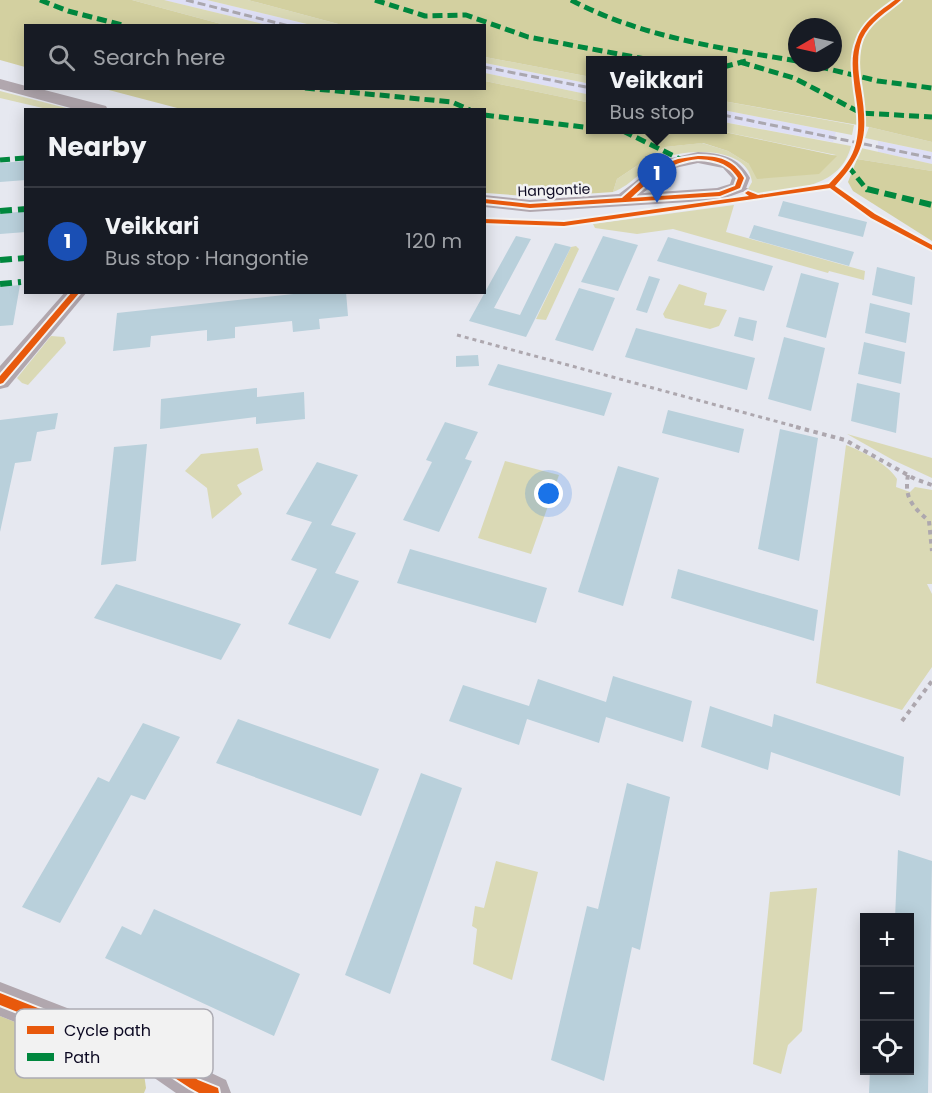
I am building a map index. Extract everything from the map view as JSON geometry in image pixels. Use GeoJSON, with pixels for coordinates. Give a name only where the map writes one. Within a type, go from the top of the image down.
{"type":"FeatureCollection","features":[{"type":"Feature","properties":{"kind":"street"},"geometry":{"type":"LineString","coordinates":[[0,84],[92,108]]}},
{"type":"Feature","properties":{"kind":"street"},"geometry":{"type":"LineString","coordinates":[[625,200],[669,164],[697,159],[721,160],[735,166],[741,178],[738,187]]}},
{"type":"Feature","properties":{"kind":"street","name":"Hangontie"},"geometry":{"type":"LineString","coordinates":[[486,201],[530,206],[720,194],[738,187]]}},
{"type":"Feature","properties":{"kind":"street"},"geometry":{"type":"LineString","coordinates":[[0,381],[75,294]]}},
{"type":"Feature","properties":{"kind":"street"},"geometry":{"type":"LineString","coordinates":[[0,999],[25,1009]]}},
{"type":"Feature","properties":{"kind":"street"},"geometry":{"type":"LineString","coordinates":[[183,1078],[199,1090]]}},
{"type":"Feature","properties":{"kind":"lane"},"geometry":{"type":"LineString","coordinates":[[738,187],[757,198],[831,186]]}},
{"type":"Feature","properties":{"kind":"path"},"geometry":{"type":"LineString","coordinates":[[458,335],[845,440],[908,475],[932,485]]}},
{"type":"Feature","properties":{"kind":"path"},"geometry":{"type":"LineString","coordinates":[[908,475],[904,490],[907,502],[929,521],[932,551]]}},
{"type":"Feature","properties":{"kind":"path"},"geometry":{"type":"LineString","coordinates":[[902,722],[932,681]]}},
{"type":"Feature","properties":{"kind":"shaded area"},"geometry":{"type":"Polygon","coordinates":[[[0,0],[132,0],[221,24],[24,24],[24,67],[0,60],[0,0]]]}},
{"type":"Feature","properties":{"kind":"shaded area"},"geometry":{"type":"Polygon","coordinates":[[[164,0],[207,0],[307,24],[263,24],[164,0]]]}},
{"type":"Feature","properties":{"kind":"shaded area"},"geometry":{"type":"Polygon","coordinates":[[[248,0],[932,0],[932,142],[869,127],[727,102],[727,56],[586,56],[586,76],[486,57],[486,24],[338,24],[248,0]]]}},
{"type":"Feature","properties":{"kind":"shaded area"},"geometry":{"type":"Polygon","coordinates":[[[486,63],[586,83],[586,94],[486,73],[486,63]]]}},
{"type":"Feature","properties":{"kind":"shaded area"},"geometry":{"type":"Polygon","coordinates":[[[486,81],[586,102],[586,134],[727,133],[837,156],[819,174],[757,179],[749,164],[728,151],[703,143],[665,147],[617,179],[613,192],[539,197],[486,193],[486,108],[177,108],[109,90],[486,90],[486,81]]]}},
{"type":"Feature","properties":{"kind":"shaded area"},"geometry":{"type":"Polygon","coordinates":[[[727,111],[836,132],[833,142],[727,123],[727,111]]]}},
{"type":"Feature","properties":{"kind":"shaded area"},"geometry":{"type":"Polygon","coordinates":[[[878,141],[932,152],[932,164],[878,152],[878,141]]]}},
{"type":"Feature","properties":{"kind":"shaded area"},"geometry":{"type":"Polygon","coordinates":[[[857,159],[932,171],[932,241],[853,191],[848,182],[857,159]]]}},
{"type":"Feature","properties":{"kind":"shaded area"},"geometry":{"type":"Polygon","coordinates":[[[0,1016],[15,1022],[15,1078],[145,1078],[146,1088],[144,1093],[0,1093],[0,1016]]]}},
{"type":"Feature","properties":{"kind":"green space"},"geometry":{"type":"Polygon","coordinates":[[[132,0],[164,0],[263,24],[221,24],[132,0]]]}},
{"type":"Feature","properties":{"kind":"green space"},"geometry":{"type":"Polygon","coordinates":[[[207,0],[248,0],[338,24],[307,24],[207,0]]]}},
{"type":"Feature","properties":{"kind":"green space"},"geometry":{"type":"Polygon","coordinates":[[[486,57],[586,76],[586,83],[486,63],[486,57]]]}},
{"type":"Feature","properties":{"kind":"green space"},"geometry":{"type":"Polygon","coordinates":[[[486,73],[586,94],[586,102],[486,81],[486,73]]]}},
{"type":"Feature","properties":{"kind":"green space"},"geometry":{"type":"Polygon","coordinates":[[[0,91],[66,108],[43,108],[0,98],[0,91]]]}},
{"type":"Feature","properties":{"kind":"green space"},"geometry":{"type":"Polygon","coordinates":[[[727,102],[854,125],[852,135],[727,111],[727,102]]]}},
{"type":"Feature","properties":{"kind":"green space"},"geometry":{"type":"Polygon","coordinates":[[[727,123],[851,146],[846,160],[837,171],[814,184],[800,188],[757,194],[748,189],[752,182],[748,170],[739,161],[727,156],[698,152],[683,153],[659,160],[627,185],[613,192],[617,179],[665,147],[702,143],[728,151],[749,164],[836,155],[727,132],[727,123]]]}},
{"type":"Feature","properties":{"kind":"green space"},"geometry":{"type":"Polygon","coordinates":[[[869,127],[932,142],[932,152],[865,138],[869,127]]]}},
{"type":"Feature","properties":{"kind":"green space"},"geometry":{"type":"Polygon","coordinates":[[[861,148],[932,164],[932,171],[857,159],[861,148]]]}},
{"type":"Feature","properties":{"kind":"green space"},"geometry":{"type":"Polygon","coordinates":[[[734,205],[726,232],[865,271],[864,280],[829,271],[828,273],[673,229],[637,234],[595,228],[593,224],[734,205]]]}},
{"type":"Feature","properties":{"kind":"green space"},"geometry":{"type":"Polygon","coordinates":[[[576,246],[579,249],[546,320],[536,319],[571,247],[576,246]]]}},
{"type":"Feature","properties":{"kind":"green space"},"geometry":{"type":"Polygon","coordinates":[[[679,284],[707,293],[704,305],[727,310],[719,326],[710,329],[665,318],[663,314],[679,284]]]}},
{"type":"Feature","properties":{"kind":"green space"},"geometry":{"type":"Polygon","coordinates":[[[51,336],[64,337],[66,343],[28,385],[22,383],[17,378],[51,336]]]}},
{"type":"Feature","properties":{"kind":"green space"},"geometry":{"type":"Polygon","coordinates":[[[847,434],[932,458],[932,478],[893,460],[847,434]]]}},
{"type":"Feature","properties":{"kind":"green space"},"geometry":{"type":"Polygon","coordinates":[[[846,445],[881,463],[893,473],[897,479],[896,487],[910,492],[915,487],[932,490],[932,584],[927,584],[932,594],[932,667],[902,710],[816,683],[846,445]]]}},
{"type":"Feature","properties":{"kind":"green space"},"geometry":{"type":"Polygon","coordinates":[[[258,448],[263,470],[237,485],[242,494],[212,519],[207,488],[185,471],[201,454],[258,448]]]}},
{"type":"Feature","properties":{"kind":"green space"},"geometry":{"type":"Polygon","coordinates":[[[505,461],[559,475],[531,554],[478,538],[505,461]]]}},
{"type":"Feature","properties":{"kind":"green space"},"geometry":{"type":"Polygon","coordinates":[[[496,861],[538,872],[512,980],[473,964],[477,929],[472,926],[475,906],[484,908],[496,861]]]}},
{"type":"Feature","properties":{"kind":"green space"},"geometry":{"type":"Polygon","coordinates":[[[817,888],[802,1031],[788,1045],[781,1074],[753,1064],[770,892],[817,888]]]}},
{"type":"Feature","properties":{"kind":"building"},"geometry":{"type":"Polygon","coordinates":[[[24,161],[24,180],[0,182],[0,163],[24,161]]]}},
{"type":"Feature","properties":{"kind":"building"},"geometry":{"type":"Polygon","coordinates":[[[783,201],[867,222],[863,237],[778,216],[783,201]]]}},
{"type":"Feature","properties":{"kind":"building"},"geometry":{"type":"Polygon","coordinates":[[[24,211],[24,232],[0,234],[0,214],[24,211]]]}},
{"type":"Feature","properties":{"kind":"building"},"geometry":{"type":"Polygon","coordinates":[[[754,225],[854,252],[849,266],[749,238],[754,225]]]}},
{"type":"Feature","properties":{"kind":"building"},"geometry":{"type":"Polygon","coordinates":[[[516,236],[531,239],[494,308],[520,315],[555,243],[571,247],[526,337],[469,321],[486,294],[516,236]]]}},
{"type":"Feature","properties":{"kind":"building"},"geometry":{"type":"Polygon","coordinates":[[[603,236],[638,245],[618,291],[581,282],[603,236]]]}},
{"type":"Feature","properties":{"kind":"building"},"geometry":{"type":"Polygon","coordinates":[[[668,237],[773,266],[764,291],[657,261],[668,237]]]}},
{"type":"Feature","properties":{"kind":"building"},"geometry":{"type":"Polygon","coordinates":[[[877,267],[915,277],[912,305],[872,295],[877,267]]]}},
{"type":"Feature","properties":{"kind":"building"},"geometry":{"type":"Polygon","coordinates":[[[801,273],[839,283],[826,338],[786,327],[801,273]]]}},
{"type":"Feature","properties":{"kind":"building"},"geometry":{"type":"Polygon","coordinates":[[[649,276],[660,279],[647,313],[636,310],[649,276]]]}},
{"type":"Feature","properties":{"kind":"building"},"geometry":{"type":"Polygon","coordinates":[[[20,285],[13,325],[0,326],[0,287],[20,285]]]}},
{"type":"Feature","properties":{"kind":"building"},"geometry":{"type":"Polygon","coordinates":[[[579,288],[615,298],[593,351],[555,340],[579,288]]]}},
{"type":"Feature","properties":{"kind":"building"},"geometry":{"type":"Polygon","coordinates":[[[293,294],[346,294],[348,316],[319,319],[320,329],[293,332],[292,321],[235,327],[235,338],[207,341],[207,330],[151,336],[150,347],[113,351],[117,313],[293,294]]]}},
{"type":"Feature","properties":{"kind":"building"},"geometry":{"type":"Polygon","coordinates":[[[870,303],[910,313],[906,343],[865,333],[870,303]]]}},
{"type":"Feature","properties":{"kind":"building"},"geometry":{"type":"Polygon","coordinates":[[[739,317],[757,321],[753,341],[734,336],[739,317]]]}},
{"type":"Feature","properties":{"kind":"building"},"geometry":{"type":"Polygon","coordinates":[[[636,328],[755,358],[747,390],[625,357],[636,328]]]}},
{"type":"Feature","properties":{"kind":"building"},"geometry":{"type":"Polygon","coordinates":[[[784,337],[825,348],[811,411],[768,399],[784,337]]]}},
{"type":"Feature","properties":{"kind":"building"},"geometry":{"type":"Polygon","coordinates":[[[864,342],[905,352],[901,384],[858,374],[864,342]]]}},
{"type":"Feature","properties":{"kind":"building"},"geometry":{"type":"Polygon","coordinates":[[[478,355],[479,366],[456,367],[456,356],[478,355]]]}},
{"type":"Feature","properties":{"kind":"building"},"geometry":{"type":"Polygon","coordinates":[[[498,364],[612,393],[604,416],[488,385],[498,364]]]}},
{"type":"Feature","properties":{"kind":"building"},"geometry":{"type":"Polygon","coordinates":[[[857,383],[900,393],[896,433],[851,421],[857,383]]]}},
{"type":"Feature","properties":{"kind":"building"},"geometry":{"type":"Polygon","coordinates":[[[257,388],[257,397],[304,392],[305,419],[256,424],[256,417],[160,429],[161,399],[257,388]]]}},
{"type":"Feature","properties":{"kind":"building"},"geometry":{"type":"Polygon","coordinates":[[[668,410],[744,429],[739,453],[662,433],[668,410]]]}},
{"type":"Feature","properties":{"kind":"building"},"geometry":{"type":"Polygon","coordinates":[[[58,413],[55,429],[37,432],[31,461],[15,463],[0,532],[0,420],[58,413]]]}},
{"type":"Feature","properties":{"kind":"building"},"geometry":{"type":"Polygon","coordinates":[[[445,422],[478,432],[465,459],[472,461],[439,532],[403,520],[432,462],[426,460],[445,422]]]}},
{"type":"Feature","properties":{"kind":"building"},"geometry":{"type":"Polygon","coordinates":[[[780,429],[818,438],[799,561],[758,549],[780,429]]]}},
{"type":"Feature","properties":{"kind":"building"},"geometry":{"type":"Polygon","coordinates":[[[147,444],[136,561],[101,565],[114,447],[147,444]]]}},
{"type":"Feature","properties":{"kind":"building"},"geometry":{"type":"Polygon","coordinates":[[[317,462],[358,475],[331,525],[356,533],[335,573],[359,581],[330,639],[288,624],[317,569],[291,560],[312,522],[286,514],[317,462]]]}},
{"type":"Feature","properties":{"kind":"building"},"geometry":{"type":"Polygon","coordinates":[[[618,466],[659,478],[623,606],[578,592],[618,466]]]}},
{"type":"Feature","properties":{"kind":"building"},"geometry":{"type":"Polygon","coordinates":[[[410,549],[547,588],[536,623],[397,583],[410,549]]]}},
{"type":"Feature","properties":{"kind":"building"},"geometry":{"type":"Polygon","coordinates":[[[678,569],[818,610],[814,641],[671,598],[678,569]]]}},
{"type":"Feature","properties":{"kind":"building"},"geometry":{"type":"Polygon","coordinates":[[[116,584],[241,624],[221,660],[94,618],[116,584]]]}},
{"type":"Feature","properties":{"kind":"building"},"geometry":{"type":"Polygon","coordinates":[[[613,676],[692,701],[683,742],[606,717],[599,743],[527,719],[519,745],[449,721],[463,685],[529,706],[538,679],[606,702],[613,676]]]}},
{"type":"Feature","properties":{"kind":"building"},"geometry":{"type":"Polygon","coordinates":[[[710,706],[772,727],[774,714],[904,757],[900,796],[771,752],[768,770],[701,747],[710,706]]]}},
{"type":"Feature","properties":{"kind":"building"},"geometry":{"type":"Polygon","coordinates":[[[238,719],[379,769],[361,816],[216,763],[238,719]]]}},
{"type":"Feature","properties":{"kind":"building"},"geometry":{"type":"Polygon","coordinates":[[[143,723],[180,737],[145,800],[131,795],[60,923],[22,907],[98,777],[109,782],[143,723]]]}},
{"type":"Feature","properties":{"kind":"building"},"geometry":{"type":"Polygon","coordinates":[[[421,773],[462,788],[390,994],[345,975],[421,773]]]}},
{"type":"Feature","properties":{"kind":"building"},"geometry":{"type":"Polygon","coordinates":[[[627,783],[670,797],[640,950],[632,947],[604,1081],[551,1060],[587,906],[598,909],[627,783]]]}},
{"type":"Feature","properties":{"kind":"building"},"geometry":{"type":"Polygon","coordinates":[[[898,850],[932,861],[928,1093],[869,1093],[870,1075],[914,1075],[914,913],[895,913],[898,850]]]}},
{"type":"Feature","properties":{"kind":"building"},"geometry":{"type":"Polygon","coordinates":[[[154,909],[300,974],[274,1036],[105,958],[122,926],[141,935],[154,909]]]}},
{"type":"Feature","properties":{"kind":"railway"},"geometry":{"type":"LineString","coordinates":[[186,0],[281,24]]}},
{"type":"Feature","properties":{"kind":"railway"},"geometry":{"type":"LineString","coordinates":[[486,67],[586,87]]}},
{"type":"Feature","properties":{"kind":"railway"},"geometry":{"type":"LineString","coordinates":[[727,116],[932,158]]}},
{"type":"Feature","properties":{"kind":"marked path"},"geometry":{"type":"LineString","coordinates":[[40,0],[68,11],[118,24]]}},
{"type":"Feature","properties":{"kind":"marked path"},"geometry":{"type":"LineString","coordinates":[[375,0],[425,16],[466,15],[528,37],[629,56]]}},
{"type":"Feature","properties":{"kind":"marked path"},"geometry":{"type":"LineString","coordinates":[[571,0],[603,17],[690,43],[788,59]]}},
{"type":"Feature","properties":{"kind":"marked path"},"geometry":{"type":"LineString","coordinates":[[727,66],[746,61]]}},
{"type":"Feature","properties":{"kind":"marked path"},"geometry":{"type":"LineString","coordinates":[[740,62],[794,78],[861,113],[932,117]]}},
{"type":"Feature","properties":{"kind":"marked path"},"geometry":{"type":"LineString","coordinates":[[841,72],[878,81],[932,88]]}},
{"type":"Feature","properties":{"kind":"marked path"},"geometry":{"type":"LineString","coordinates":[[326,90],[452,102],[466,108]]}},
{"type":"Feature","properties":{"kind":"marked path"},"geometry":{"type":"LineString","coordinates":[[486,115],[586,127]]}},
{"type":"Feature","properties":{"kind":"marked path"},"geometry":{"type":"LineString","coordinates":[[629,134],[682,160]]}},
{"type":"Feature","properties":{"kind":"marked path"},"geometry":{"type":"LineString","coordinates":[[0,160],[24,158]]}},
{"type":"Feature","properties":{"kind":"marked path"},"geometry":{"type":"LineString","coordinates":[[848,166],[868,191],[932,205]]}},
{"type":"Feature","properties":{"kind":"marked path"},"geometry":{"type":"LineString","coordinates":[[0,211],[24,209]]}},
{"type":"Feature","properties":{"kind":"marked path"},"geometry":{"type":"LineString","coordinates":[[0,260],[24,258]]}},
{"type":"Feature","properties":{"kind":"marked path"},"geometry":{"type":"LineString","coordinates":[[0,284],[21,282]]}},
{"type":"Feature","properties":{"kind":"cycle path"},"geometry":{"type":"LineString","coordinates":[[831,186],[852,161],[861,135],[862,114],[855,57],[860,38],[873,19],[898,0]]}},
{"type":"Feature","properties":{"kind":"cycle path"},"geometry":{"type":"LineString","coordinates":[[486,201],[530,206],[720,194],[738,187],[741,178],[736,170],[720,160],[688,158],[669,164],[651,176],[625,199]]}},
{"type":"Feature","properties":{"kind":"cycle path"},"geometry":{"type":"LineString","coordinates":[[748,193],[757,197],[831,186],[873,216],[932,248]]}},
{"type":"Feature","properties":{"kind":"cycle path"},"geometry":{"type":"LineString","coordinates":[[486,221],[564,224],[757,197]]}},
{"type":"Feature","properties":{"kind":"cycle path"},"geometry":{"type":"LineString","coordinates":[[0,381],[75,294]]}},
{"type":"Feature","properties":{"kind":"cycle path"},"geometry":{"type":"LineString","coordinates":[[0,999],[25,1009]]}},
{"type":"Feature","properties":{"kind":"cycle path"},"geometry":{"type":"LineString","coordinates":[[185,1078],[213,1093]]}},
{"type":"Feature","properties":{"kind":"place","name":"Veikkari"},"geometry":{"type":"Point","coordinates":[657,203]}}]}
